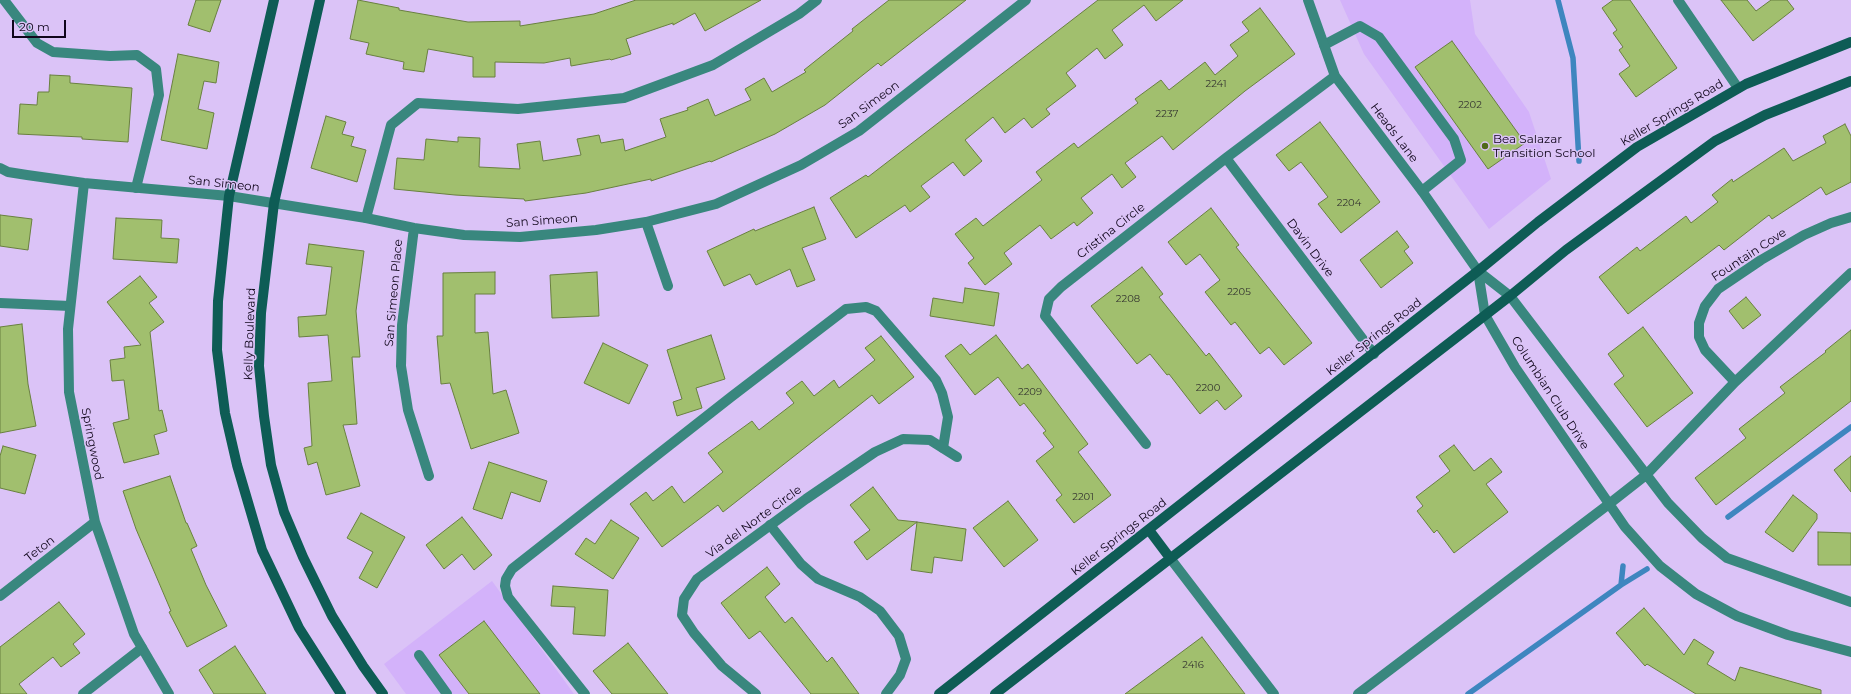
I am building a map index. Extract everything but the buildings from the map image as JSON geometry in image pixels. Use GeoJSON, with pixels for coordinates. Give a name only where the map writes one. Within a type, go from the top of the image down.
{"type":"FeatureCollection","features":[{"type":"Feature","properties":{"kind":"main road"},"geometry":{"type":"LineString","coordinates":[[274,0],[230,196],[218,301],[217,350],[225,413],[237,465],[262,550],[299,628],[341,694]]}},
{"type":"Feature","properties":{"kind":"main road","name":"Kelly Boulevard"},"geometry":{"type":"LineString","coordinates":[[320,0],[274,203],[261,313],[259,366],[271,465],[284,512],[303,557],[332,616],[363,666],[383,694]]}},
{"type":"Feature","properties":{"kind":"main road","name":"Keller Springs Road"},"geometry":{"type":"LineString","coordinates":[[939,694],[1374,354],[1478,272],[1538,222],[1637,147],[1738,88],[1803,60],[1851,42]]}},
{"type":"Feature","properties":{"kind":"main road"},"geometry":{"type":"LineString","coordinates":[[995,694],[1510,296],[1566,250],[1715,141],[1765,115],[1851,81]]}},
{"type":"Feature","properties":{"kind":"main road"},"geometry":{"type":"LineString","coordinates":[[1149,530],[1170,558]]}},
{"type":"Feature","properties":{"kind":"street"},"geometry":{"type":"LineString","coordinates":[[4,0],[37,43],[53,52],[110,56],[137,55],[156,70],[159,96],[136,188]]}},
{"type":"Feature","properties":{"kind":"street"},"geometry":{"type":"LineString","coordinates":[[366,218],[391,125],[418,103],[518,109],[624,98],[713,65],[799,14],[817,0]]}},
{"type":"Feature","properties":{"kind":"street","name":"San Simeon"},"geometry":{"type":"LineString","coordinates":[[0,168],[8,172],[27,176],[84,183],[230,196],[366,218],[414,228],[464,234],[520,237],[596,230],[646,222],[716,204],[801,165],[859,131],[1026,0]]}},
{"type":"Feature","properties":{"kind":"street","name":"Heads Lane"},"geometry":{"type":"LineString","coordinates":[[1308,0],[1334,76],[1422,191],[1478,272]]}},
{"type":"Feature","properties":{"kind":"street"},"geometry":{"type":"LineString","coordinates":[[1678,0],[1738,88]]}},
{"type":"Feature","properties":{"kind":"street"},"geometry":{"type":"LineString","coordinates":[[1324,45],[1360,26],[1379,37],[1454,139],[1461,160],[1422,191]]}},
{"type":"Feature","properties":{"kind":"street","name":"Cristina Circle"},"geometry":{"type":"LineString","coordinates":[[1146,444],[1045,316],[1049,299],[1061,287],[1334,76]]}},
{"type":"Feature","properties":{"kind":"street","name":"Davin Drive"},"geometry":{"type":"LineString","coordinates":[[1226,158],[1374,354]]}},
{"type":"Feature","properties":{"kind":"street","name":"Springwood"},"geometry":{"type":"LineString","coordinates":[[84,183],[68,329],[70,392],[81,457],[95,522],[134,634],[169,694]]}},
{"type":"Feature","properties":{"kind":"street","name":"Fountain Cove"},"geometry":{"type":"LineString","coordinates":[[1735,382],[1705,350],[1699,337],[1699,323],[1705,306],[1718,289],[1761,260],[1804,235],[1830,223],[1851,217]]}},
{"type":"Feature","properties":{"kind":"street"},"geometry":{"type":"LineString","coordinates":[[646,222],[668,286]]}},
{"type":"Feature","properties":{"kind":"street","name":"San Simeon Place"},"geometry":{"type":"LineString","coordinates":[[414,228],[402,325],[402,366],[408,410],[429,476]]}},
{"type":"Feature","properties":{"kind":"street","name":"Columbian Club Drive"},"geometry":{"type":"LineString","coordinates":[[1478,272],[1510,296],[1668,503],[1702,538],[1727,558],[1851,602]]}},
{"type":"Feature","properties":{"kind":"street","name":"Columbian Club Drive"},"geometry":{"type":"LineString","coordinates":[[1478,272],[1485,315],[1515,367],[1625,526],[1660,566],[1696,594],[1737,616],[1788,635],[1851,652]]}},
{"type":"Feature","properties":{"kind":"street"},"geometry":{"type":"LineString","coordinates":[[1358,694],[1610,504],[1646,475],[1735,382],[1851,273]]}},
{"type":"Feature","properties":{"kind":"street"},"geometry":{"type":"LineString","coordinates":[[0,303],[70,306]]}},
{"type":"Feature","properties":{"kind":"street"},"geometry":{"type":"LineString","coordinates":[[585,694],[508,597],[506,579],[512,569],[731,397],[846,309],[866,307],[876,311],[936,380],[942,393],[948,417],[943,448]]}},
{"type":"Feature","properties":{"kind":"street","name":"Via del Norte Circle"},"geometry":{"type":"LineString","coordinates":[[756,694],[722,666],[694,633],[682,614],[684,599],[697,579],[875,452],[903,440],[930,440],[957,457]]}},
{"type":"Feature","properties":{"kind":"street","name":"Teton"},"geometry":{"type":"LineString","coordinates":[[0,596],[95,522]]}},
{"type":"Feature","properties":{"kind":"street"},"geometry":{"type":"LineString","coordinates":[[770,526],[801,564],[818,580],[860,597],[880,611],[899,636],[906,659],[900,675],[886,694]]}},
{"type":"Feature","properties":{"kind":"street"},"geometry":{"type":"LineString","coordinates":[[1170,558],[1274,694]]}},
{"type":"Feature","properties":{"kind":"street"},"geometry":{"type":"LineString","coordinates":[[83,694],[142,648]]}},
{"type":"Feature","properties":{"kind":"street"},"geometry":{"type":"LineString","coordinates":[[419,655],[447,694]]}},
{"type":"Feature","properties":{"kind":"shaded area","name":"Bea Salazar Transition School"},"geometry":{"type":"Polygon","coordinates":[[[1340,0],[1470,0],[1475,34],[1529,112],[1551,179],[1489,229],[1364,54],[1340,0]]]}},
{"type":"Feature","properties":{"kind":"shaded area"},"geometry":{"type":"Polygon","coordinates":[[[492,581],[574,694],[406,694],[384,664],[492,581]]]}},
{"type":"Feature","properties":{"kind":"waterway"},"geometry":{"type":"LineString","coordinates":[[1558,0],[1573,58],[1579,161]]}},
{"type":"Feature","properties":{"kind":"waterway"},"geometry":{"type":"LineString","coordinates":[[1728,517],[1851,427]]}},
{"type":"Feature","properties":{"kind":"waterway"},"geometry":{"type":"LineString","coordinates":[[1621,585],[1623,566]]}},
{"type":"Feature","properties":{"kind":"waterway"},"geometry":{"type":"LineString","coordinates":[[1468,694],[1621,585],[1647,569]]}},
{"type":"Feature","properties":{"kind":"place","name":"Bea Salazar Transition School"},"geometry":{"type":"Point","coordinates":[1485,146]}}]}
